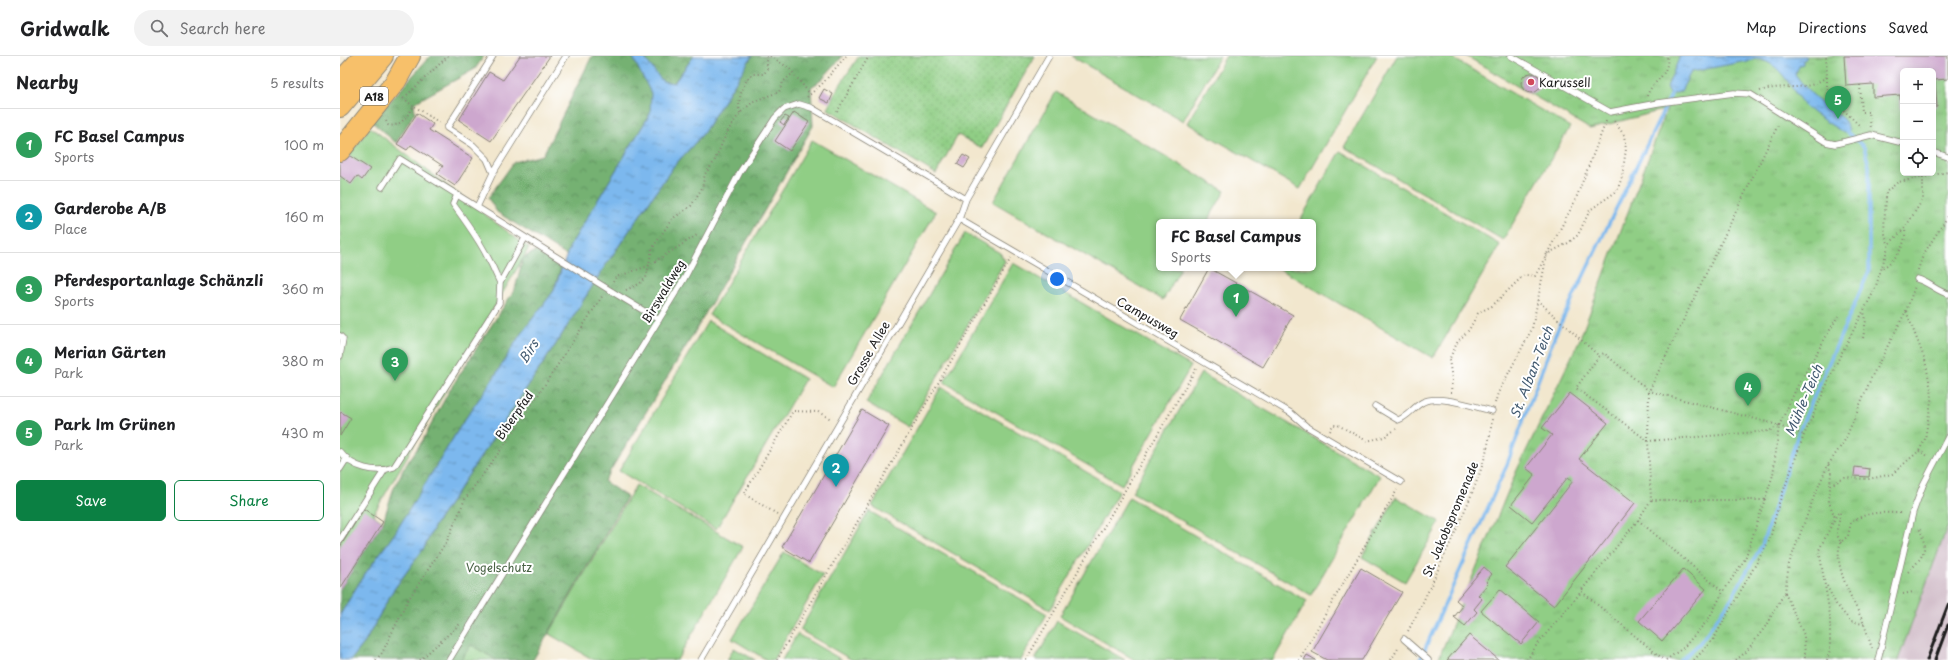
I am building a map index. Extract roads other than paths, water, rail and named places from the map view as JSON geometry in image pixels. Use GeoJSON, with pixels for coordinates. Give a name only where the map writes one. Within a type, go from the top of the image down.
{"type":"FeatureCollection","features":[{"type":"Feature","properties":{"kind":"highway"},"geometry":{"type":"LineString","coordinates":[[340,82],[364,56]]}},
{"type":"Feature","properties":{"kind":"highway","name":"A18"},"geometry":{"type":"LineString","coordinates":[[340,107],[383,56]]}},
{"type":"Feature","properties":{"kind":"highway"},"geometry":{"type":"LineString","coordinates":[[340,151],[396,81],[409,56]]}},
{"type":"Feature","properties":{"kind":"highway","name":"A18"},"geometry":{"type":"LineString","coordinates":[[340,135],[409,56]]}},
{"type":"Feature","properties":{"kind":"lane"},"geometry":{"type":"LineString","coordinates":[[493,173],[487,159],[473,145],[447,128],[494,56]]}},
{"type":"Feature","properties":{"kind":"lane"},"geometry":{"type":"LineString","coordinates":[[477,207],[493,173],[566,56]]}},
{"type":"Feature","properties":{"kind":"lane","name":"Grosse Allee"},"geometry":{"type":"LineString","coordinates":[[701,660],[958,219],[966,198],[1049,56]]}},
{"type":"Feature","properties":{"kind":"lane"},"geometry":{"type":"LineString","coordinates":[[1511,56],[1610,112],[1679,100],[1734,93],[1750,94],[1826,142],[1835,144],[1862,136],[1871,135],[1900,143]]}},
{"type":"Feature","properties":{"kind":"lane","name":"Birswaldweg"},"geometry":{"type":"LineString","coordinates":[[449,660],[684,279],[740,172],[775,118],[784,109],[799,104],[812,108],[966,198]]}},
{"type":"Feature","properties":{"kind":"lane"},"geometry":{"type":"LineString","coordinates":[[1936,153],[1948,157]]}},
{"type":"Feature","properties":{"kind":"lane"},"geometry":{"type":"LineString","coordinates":[[382,187],[400,159],[609,291],[659,320]]}},
{"type":"Feature","properties":{"kind":"lane"},"geometry":{"type":"LineString","coordinates":[[340,452],[364,469],[384,471],[394,467],[499,303],[500,283],[489,256],[477,236],[453,204],[457,194]]}},
{"type":"Feature","properties":{"kind":"lane","name":"Campusweg"},"geometry":{"type":"LineString","coordinates":[[958,219],[1291,413],[1306,426],[1401,482]]}},
{"type":"Feature","properties":{"kind":"lane"},"geometry":{"type":"LineString","coordinates":[[500,283],[525,238]]}},
{"type":"Feature","properties":{"kind":"lane"},"geometry":{"type":"LineString","coordinates":[[1917,279],[1925,281],[1942,293],[1948,294]]}},
{"type":"Feature","properties":{"kind":"lane"},"geometry":{"type":"LineString","coordinates":[[340,336],[343,339],[340,356]]}},
{"type":"Feature","properties":{"kind":"lane"},"geometry":{"type":"LineString","coordinates":[[1375,406],[1398,420],[1405,418],[1423,402],[1436,399],[1492,411]]}},
{"type":"Feature","properties":{"kind":"lane"},"geometry":{"type":"LineString","coordinates":[[1878,660],[1913,512],[1923,485],[1948,437]]}},
{"type":"Feature","properties":{"kind":"lane"},"geometry":{"type":"LineString","coordinates":[[340,469],[347,458]]}},
{"type":"Feature","properties":{"kind":"lane"},"geometry":{"type":"LineString","coordinates":[[340,540],[384,471]]}},
{"type":"Feature","properties":{"kind":"lane"},"geometry":{"type":"LineString","coordinates":[[1404,639],[1428,660]]}},
{"type":"Feature","properties":{"kind":"water","name":"Birs"},"geometry":{"type":"Polygon","coordinates":[[[632,56],[645,56],[646,60],[662,81],[674,83],[694,56],[752,56],[702,135],[673,167],[603,269],[556,344],[435,525],[424,548],[392,592],[365,642],[351,660],[340,660],[340,615],[362,578],[395,533],[463,422],[495,376],[520,335],[553,292],[570,246],[650,114],[651,93],[632,56]]]}},
{"type":"Feature","properties":{"kind":"water"},"geometry":{"type":"Polygon","coordinates":[[[1680,56],[1805,56],[1806,59],[1803,60],[1803,64],[1800,65],[1795,74],[1814,96],[1845,121],[1849,130],[1844,133],[1810,111],[1800,100],[1780,71],[1766,62],[1757,59],[1691,72],[1681,91],[1671,95],[1667,87],[1680,56]]]}},
{"type":"Feature","properties":{"kind":"waterway","name":"St. Alban-Teich"},"geometry":{"type":"LineString","coordinates":[[1420,660],[1506,467],[1555,335],[1671,95]]}},
{"type":"Feature","properties":{"kind":"waterway","name":"Mühle-Teich"},"geometry":{"type":"LineString","coordinates":[[1681,660],[1699,644],[1731,599],[1762,545],[1799,431],[1869,271],[1869,166],[1864,147],[1847,132]]}},
{"type":"Feature","properties":{"kind":"railway"},"geometry":{"type":"LineString","coordinates":[[1927,660],[1948,605]]}},
{"type":"Feature","properties":{"kind":"railway"},"geometry":{"type":"LineString","coordinates":[[1935,660],[1948,625]]}},
{"type":"Feature","properties":{"kind":"place","name":"Karussell"},"geometry":{"type":"Point","coordinates":[1531,82]}},
{"type":"Feature","properties":{"kind":"place","name":"Park Im Grünen"},"geometry":{"type":"Point","coordinates":[1838,119]}},
{"type":"Feature","properties":{"kind":"place","name":"FC Basel Campus"},"geometry":{"type":"Point","coordinates":[1236,317]}},
{"type":"Feature","properties":{"kind":"place","name":"Pferdesportanlage Schänzli"},"geometry":{"type":"Point","coordinates":[395,381]}},
{"type":"Feature","properties":{"kind":"place","name":"Merian Gärten"},"geometry":{"type":"Point","coordinates":[1748,406]}},
{"type":"Feature","properties":{"kind":"place","name":"Garderobe A/B"},"geometry":{"type":"Point","coordinates":[836,487]}},
{"type":"Feature","properties":{"kind":"park label","name":"Vogelschutz"},"geometry":{"type":"Point","coordinates":[499,567]}}]}
